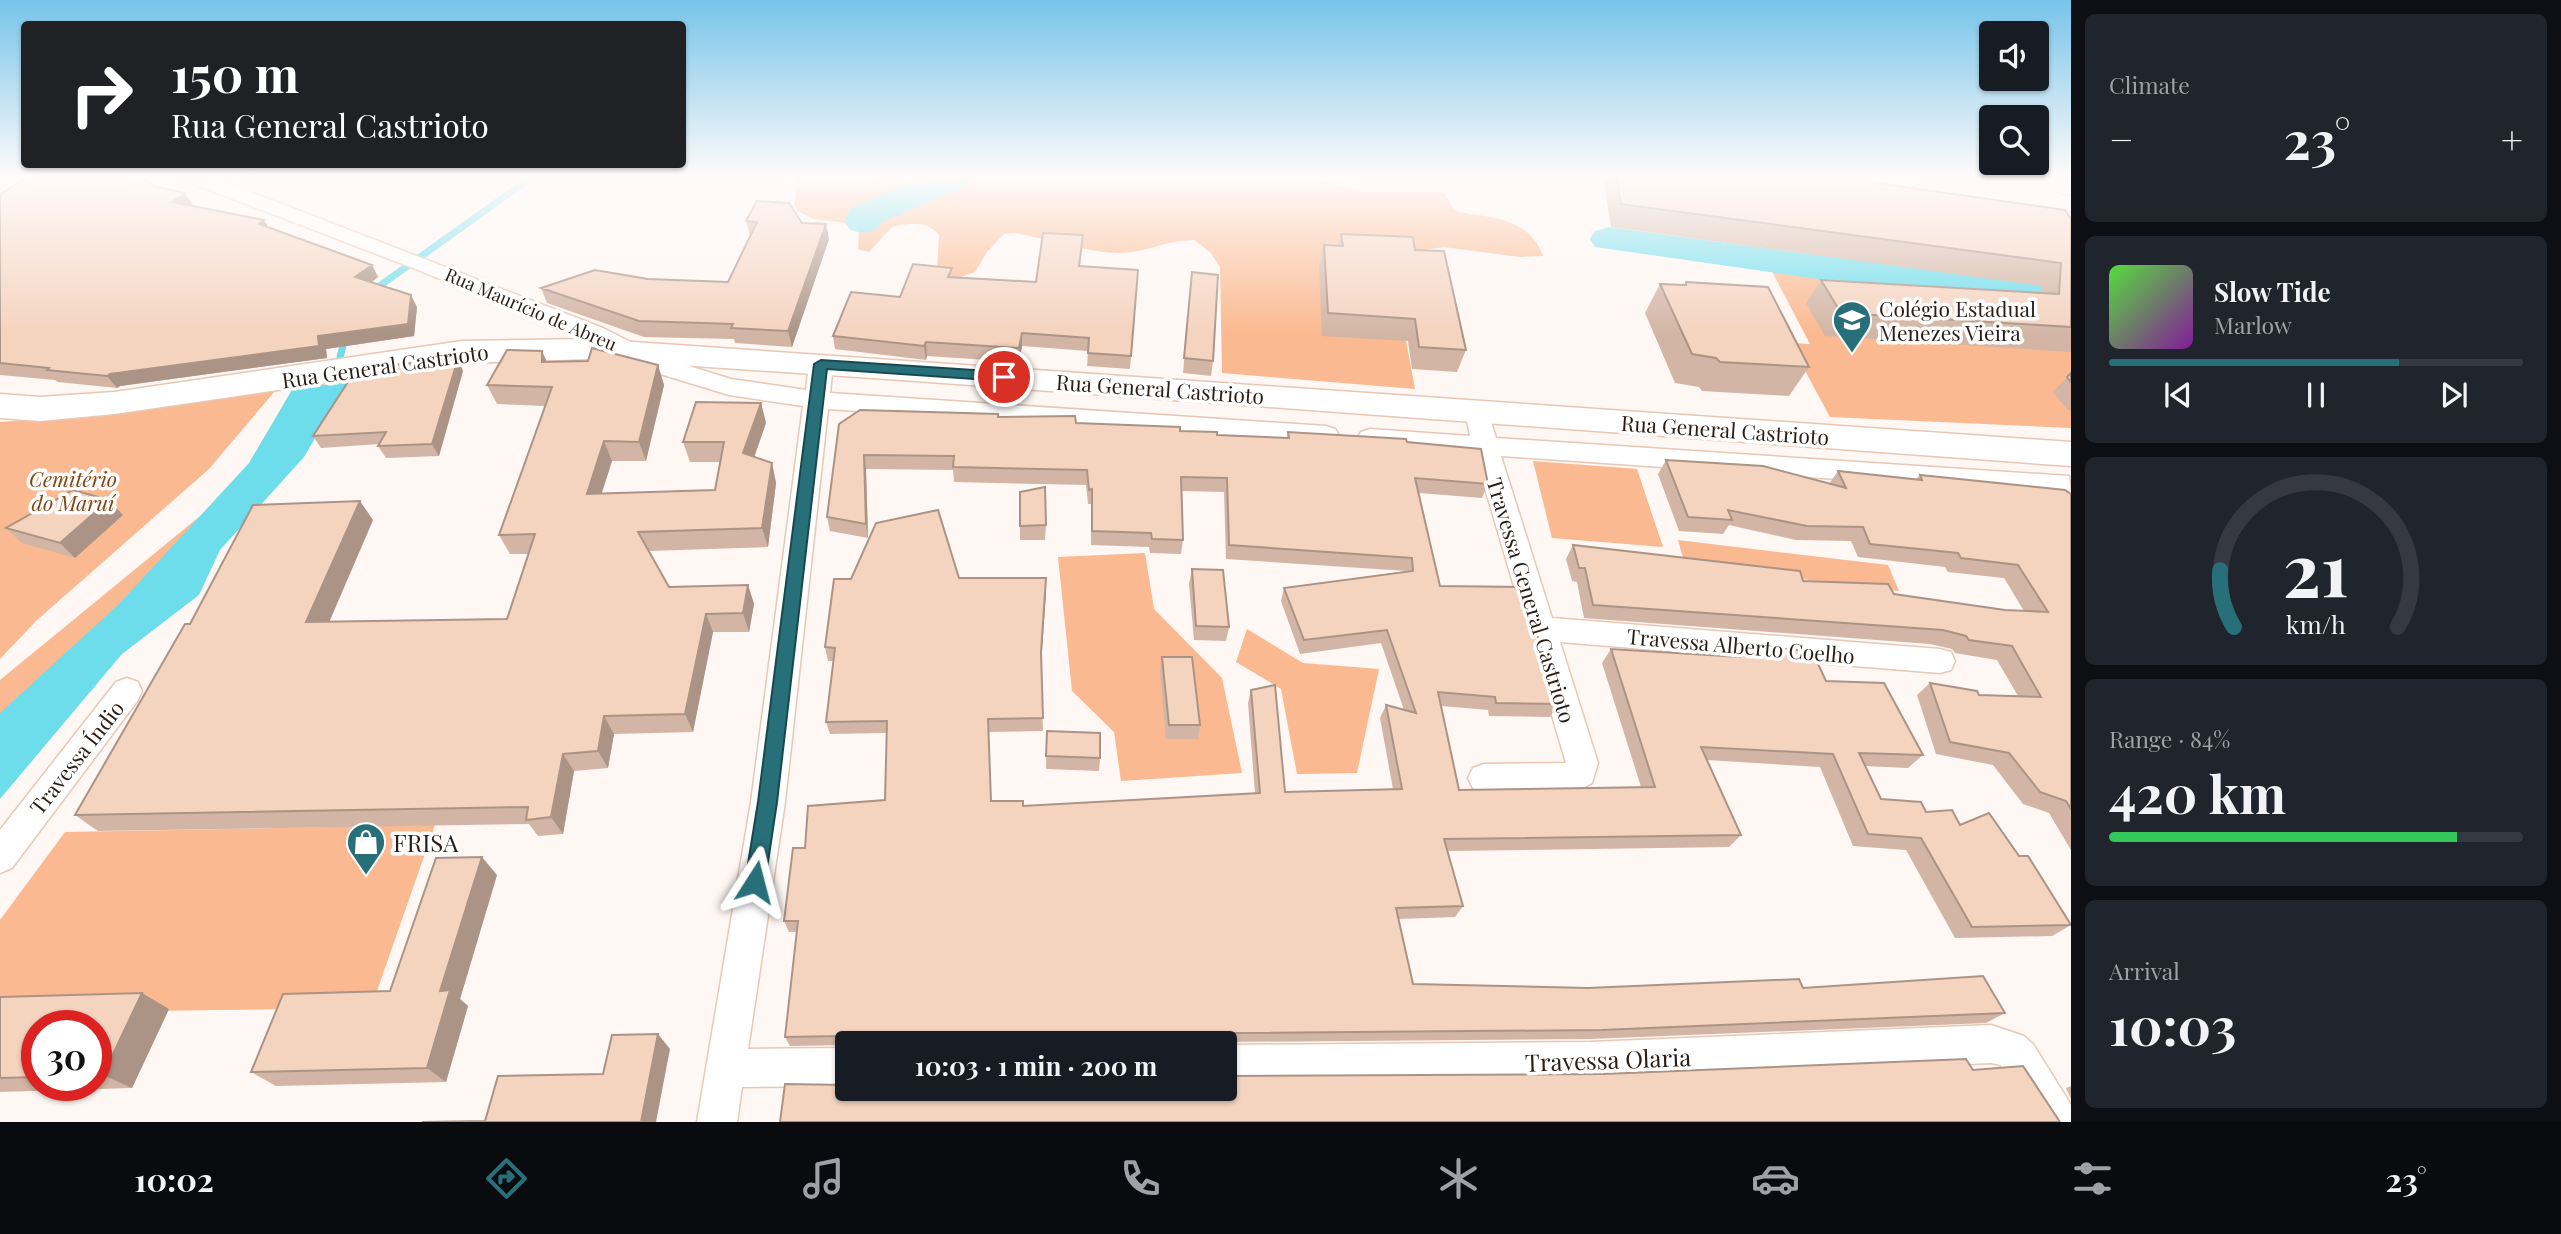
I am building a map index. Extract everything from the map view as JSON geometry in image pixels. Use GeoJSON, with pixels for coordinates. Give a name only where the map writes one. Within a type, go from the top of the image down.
{"type":"FeatureCollection","features":[{"type":"Feature","properties":{"kind":"main road","name":"Rua General Castrioto"},"geometry":{"type":"LineString","coordinates":[[0,406],[40,409],[114,403],[462,352],[590,349],[1477,411],[2065,470]]}},
{"type":"Feature","properties":{"kind":"street","name":"Rua Maurício de Abreu"},"geometry":{"type":"LineString","coordinates":[[331,229],[595,333],[652,363],[729,387],[816,400],[1485,446],[2065,470]]}},
{"type":"Feature","properties":{"kind":"street"},"geometry":{"type":"LineString","coordinates":[[717,1122],[768,802],[821,364]]}},
{"type":"Feature","properties":{"kind":"street","name":"Travessa General Castrioto"},"geometry":{"type":"LineString","coordinates":[[1477,411],[1485,446],[1582,763],[1581,773],[1576,778],[1484,778]]}},
{"type":"Feature","properties":{"kind":"street","name":"Travessa Alberto Coelho"},"geometry":{"type":"LineString","coordinates":[[1542,629],[1940,661]]}},
{"type":"Feature","properties":{"kind":"street","name":"Travessa Índio"},"geometry":{"type":"LineString","coordinates":[[0,857],[127,691]]}},
{"type":"Feature","properties":{"kind":"street","name":"Travessa Olaria"},"geometry":{"type":"LineString","coordinates":[[1237,1064],[1591,1061],[1991,1044],[2011,1049],[2019,1058],[2059,1122]]}},
{"type":"Feature","properties":{"kind":"street"},"geometry":{"type":"LineString","coordinates":[[725,1068],[835,1067]]}},
{"type":"Feature","properties":{"kind":"green space"},"geometry":{"type":"Polygon","coordinates":[[[890,229],[869,252],[858,249],[859,230],[890,229]]]}},
{"type":"Feature","properties":{"kind":"green space"},"geometry":{"type":"Polygon","coordinates":[[[1522,229],[1537,243],[1543,256],[1520,257],[1444,247],[1390,255],[1415,389],[1222,373],[1220,267],[1210,252],[1194,240],[1119,253],[1082,248],[1016,233],[1004,234],[987,252],[975,272],[955,279],[937,270],[939,235],[934,230],[1522,229]]]}},
{"type":"Feature","properties":{"kind":"green space"},"geometry":{"type":"Polygon","coordinates":[[[1766,260],[2071,302],[2071,428],[1830,417],[1790,343],[1810,344],[1766,260]]]}},
{"type":"Feature","properties":{"kind":"green space","name":"Cemitério do Maruí"},"geometry":{"type":"Polygon","coordinates":[[[280,385],[209,469],[37,620],[0,659],[0,422],[125,413],[280,385]]]}},
{"type":"Feature","properties":{"kind":"green space"},"geometry":{"type":"Polygon","coordinates":[[[1533,461],[1637,469],[1663,547],[1552,538],[1533,461]]]}},
{"type":"Feature","properties":{"kind":"green space"},"geometry":{"type":"Polygon","coordinates":[[[238,485],[0,755],[0,680],[238,485]]]}},
{"type":"Feature","properties":{"kind":"green space"},"geometry":{"type":"Polygon","coordinates":[[[1678,540],[1888,565],[1899,591],[1685,565],[1678,540]]]}},
{"type":"Feature","properties":{"kind":"green space"},"geometry":{"type":"Polygon","coordinates":[[[1145,553],[1154,609],[1222,678],[1242,773],[1121,781],[1114,732],[1072,691],[1058,557],[1145,553]]]}},
{"type":"Feature","properties":{"kind":"green space"},"geometry":{"type":"Polygon","coordinates":[[[1247,629],[1303,663],[1379,669],[1357,773],[1297,774],[1281,689],[1236,662],[1247,629]]]}},
{"type":"Feature","properties":{"kind":"green space"},"geometry":{"type":"Polygon","coordinates":[[[435,825],[371,1008],[21,1010],[21,1013],[0,1013],[0,920],[65,832],[435,825]]]}},
{"type":"Feature","properties":{"kind":"water"},"geometry":{"type":"Polygon","coordinates":[[[348,382],[304,457],[220,550],[199,595],[122,654],[0,799],[0,713],[119,604],[249,463],[293,388],[348,382]]]}},
{"type":"Feature","properties":{"kind":"building"},"geometry":{"type":"Polygon","coordinates":[[[0,229],[274,229],[372,265],[355,277],[411,295],[408,324],[318,336],[319,346],[107,376],[0,363],[0,229]]]}},
{"type":"Feature","properties":{"kind":"building"},"geometry":{"type":"Polygon","coordinates":[[[753,229],[824,229],[788,331],[731,328],[733,324],[639,321],[541,288],[595,270],[648,279],[728,282],[753,229]]]}},
{"type":"Feature","properties":{"kind":"building"},"geometry":{"type":"Polygon","coordinates":[[[1810,229],[2071,229],[2071,327],[1841,313],[1821,280],[2059,294],[2061,263],[1810,229]]]}},
{"type":"Feature","properties":{"kind":"building"},"geometry":{"type":"Polygon","coordinates":[[[1043,233],[1083,235],[1079,266],[1138,270],[1131,356],[1088,353],[1089,338],[1022,333],[1019,348],[926,342],[924,346],[833,336],[851,292],[900,297],[913,264],[952,268],[948,277],[1036,282],[1043,233]]]}},
{"type":"Feature","properties":{"kind":"building"},"geometry":{"type":"Polygon","coordinates":[[[1341,234],[1413,237],[1415,250],[1444,251],[1466,350],[1419,347],[1415,319],[1328,313],[1324,245],[1343,246],[1341,234]]]}},
{"type":"Feature","properties":{"kind":"building"},"geometry":{"type":"Polygon","coordinates":[[[1192,272],[1218,275],[1213,361],[1184,358],[1192,272]]]}},
{"type":"Feature","properties":{"kind":"building"},"geometry":{"type":"Polygon","coordinates":[[[1686,282],[1768,287],[1809,367],[1720,362],[1716,358],[1692,354],[1660,284],[1686,285],[1686,282]]]}},
{"type":"Feature","properties":{"kind":"building"},"geometry":{"type":"Polygon","coordinates":[[[592,348],[658,365],[639,442],[604,441],[587,494],[715,490],[724,442],[683,442],[696,402],[761,403],[743,453],[772,463],[762,528],[638,532],[669,587],[748,585],[743,613],[706,614],[685,714],[604,716],[598,751],[563,754],[551,817],[526,820],[528,807],[75,815],[185,624],[190,624],[253,505],[360,501],[306,622],[507,619],[535,534],[499,535],[552,387],[487,385],[507,350],[542,351],[542,362],[588,361],[592,348]]]}},
{"type":"Feature","properties":{"kind":"building"},"geometry":{"type":"Polygon","coordinates":[[[458,359],[432,444],[378,446],[386,432],[313,436],[357,368],[458,359]]]}},
{"type":"Feature","properties":{"kind":"building"},"geometry":{"type":"Polygon","coordinates":[[[860,410],[998,414],[998,417],[1075,416],[1076,423],[1180,427],[1180,431],[1217,432],[1217,435],[1289,438],[1288,432],[1406,439],[1407,442],[1481,449],[1488,484],[1415,478],[1440,586],[1523,587],[1558,704],[1496,703],[1495,697],[1438,692],[1459,790],[1655,787],[1611,649],[1740,657],[1740,645],[1812,651],[1826,681],[1884,683],[1923,755],[1859,753],[1881,799],[1921,802],[1926,812],[1952,810],[1960,825],[1989,813],[2019,856],[2028,856],[2071,925],[1972,927],[1921,838],[1868,834],[1833,754],[1701,747],[1741,835],[1444,839],[1463,906],[1396,908],[1413,984],[1588,988],[1799,979],[1803,988],[1983,976],[2005,1013],[1602,1030],[1237,1033],[835,1031],[835,1036],[785,1037],[798,921],[784,921],[793,848],[805,848],[808,806],[885,800],[887,721],[826,722],[835,648],[825,647],[834,579],[851,579],[876,523],[938,510],[959,578],[1046,578],[1041,652],[1043,718],[988,719],[991,801],[1023,801],[1023,806],[1260,793],[1251,690],[1275,685],[1285,792],[1402,789],[1386,705],[1416,713],[1387,630],[1304,640],[1284,588],[1413,571],[1412,558],[1229,545],[1227,478],[1181,477],[1183,540],[1152,539],[1151,533],[1092,531],[1092,489],[1089,490],[1087,470],[953,467],[954,456],[864,455],[866,524],[827,517],[839,424],[860,410]]]}},
{"type":"Feature","properties":{"kind":"building"},"geometry":{"type":"Polygon","coordinates":[[[1666,460],[1763,466],[1846,488],[1838,471],[1922,480],[1920,475],[2065,490],[2071,494],[2071,809],[2066,801],[2040,792],[2009,753],[1950,742],[1930,683],[1977,691],[1979,695],[2041,697],[2012,646],[1969,640],[1966,636],[1943,630],[1593,605],[1585,568],[1579,568],[1573,545],[1800,571],[1803,581],[1888,584],[1894,594],[2005,610],[2048,612],[2018,565],[1961,558],[1958,553],[1870,544],[1863,527],[1807,526],[1728,510],[1732,520],[1688,517],[1666,460]]]}},
{"type":"Feature","properties":{"kind":"building"},"geometry":{"type":"Polygon","coordinates":[[[1045,487],[1046,525],[1020,526],[1020,492],[1045,487]]]}},
{"type":"Feature","properties":{"kind":"building"},"geometry":{"type":"Polygon","coordinates":[[[73,490],[109,500],[60,543],[6,528],[73,490]]]}},
{"type":"Feature","properties":{"kind":"building"},"geometry":{"type":"Polygon","coordinates":[[[1192,569],[1223,570],[1229,627],[1196,626],[1192,569]]]}},
{"type":"Feature","properties":{"kind":"building"},"geometry":{"type":"Polygon","coordinates":[[[1162,657],[1192,657],[1200,725],[1169,725],[1162,657]]]}},
{"type":"Feature","properties":{"kind":"building"},"geometry":{"type":"Polygon","coordinates":[[[1047,731],[1100,733],[1100,758],[1046,756],[1047,731]]]}},
{"type":"Feature","properties":{"kind":"building"},"geometry":{"type":"Polygon","coordinates":[[[482,857],[440,991],[450,990],[427,1068],[251,1072],[283,994],[390,991],[436,858],[482,857]]]}},
{"type":"Feature","properties":{"kind":"building"},"geometry":{"type":"Polygon","coordinates":[[[142,993],[112,1056],[112,1010],[21,1010],[21,1077],[0,1078],[0,997],[142,993]]]}},
{"type":"Feature","properties":{"kind":"building"},"geometry":{"type":"Polygon","coordinates":[[[658,1034],[641,1122],[422,1122],[485,1121],[498,1076],[603,1074],[612,1035],[658,1034]]]}},
{"type":"Feature","properties":{"kind":"building"},"geometry":{"type":"Polygon","coordinates":[[[1966,1059],[1973,1070],[2023,1066],[2060,1122],[780,1122],[785,1084],[835,1085],[835,1101],[1237,1101],[1237,1076],[1603,1074],[1966,1059]]]}},
{"type":"Feature","properties":{"kind":"waterway"},"geometry":{"type":"LineString","coordinates":[[371,292],[459,229]]}},
{"type":"Feature","properties":{"kind":"waterway"},"geometry":{"type":"LineString","coordinates":[[1609,239],[2071,302]]}},
{"type":"Feature","properties":{"kind":"waterway"},"geometry":{"type":"LineString","coordinates":[[340,357],[346,335]]}},
{"type":"Feature","properties":{"kind":"place","name":"Colégio Estadual Menezes Vieira"},"geometry":{"type":"Point","coordinates":[1852,354]}},
{"type":"Feature","properties":{"kind":"place","name":"FRISA"},"geometry":{"type":"Point","coordinates":[366,876]}},
{"type":"Feature","properties":{"kind":"route"},"geometry":{"type":"LineString","coordinates":[[755,882],[768,802],[821,364],[1004,377]]}}]}
